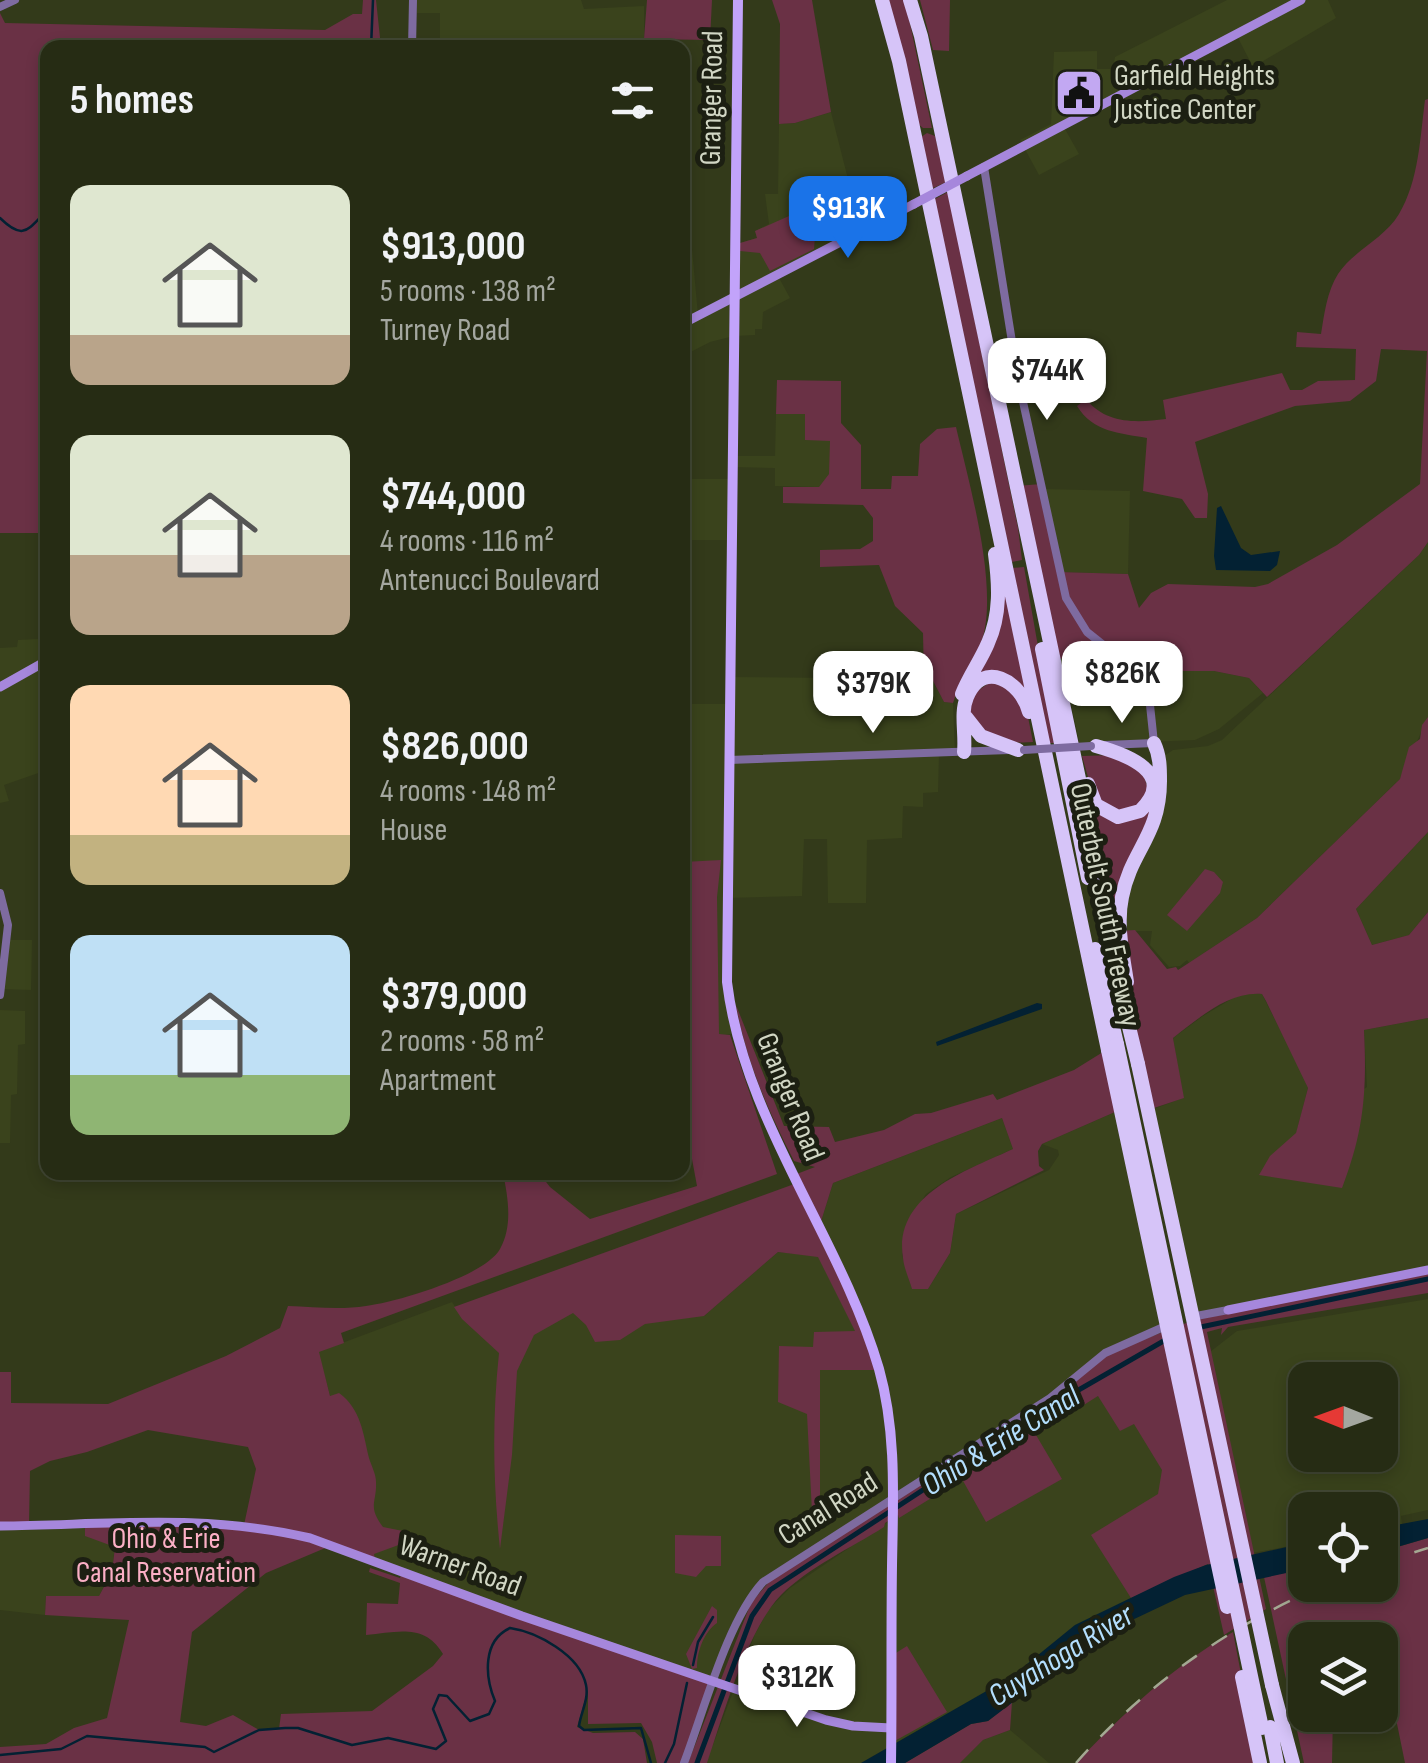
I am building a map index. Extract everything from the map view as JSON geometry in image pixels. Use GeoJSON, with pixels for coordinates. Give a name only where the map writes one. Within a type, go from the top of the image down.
{"type":"FeatureCollection","features":[{"type":"Feature","properties":{"kind":"highway","name":"Outerbelt South Freeway"},"geometry":{"type":"LineString","coordinates":[[882,0],[1056,810],[1124,1044],[1138,1064],[1272,1685],[1269,1727],[1260,1763]]}},
{"type":"Feature","properties":{"kind":"highway","name":"Outerbelt South Freeway"},"geometry":{"type":"LineString","coordinates":[[910,0],[1088,821],[1124,1044],[1269,1727],[1290,1763]]}},
{"type":"Feature","properties":{"kind":"highway"},"geometry":{"type":"LineString","coordinates":[[1005,432],[1055,726],[1124,1044]]}},
{"type":"Feature","properties":{"kind":"highway"},"geometry":{"type":"LineString","coordinates":[[964,752],[960,744],[961,699],[989,642],[998,608],[996,561],[980,444]]}},
{"type":"Feature","properties":{"kind":"highway"},"geometry":{"type":"LineString","coordinates":[[1044,618],[1094,800],[1108,814],[1133,815],[1147,804],[1154,743]]}},
{"type":"Feature","properties":{"kind":"highway"},"geometry":{"type":"LineString","coordinates":[[964,752],[964,709],[969,692],[980,682],[998,678],[1016,686],[1026,702],[1056,810]]}},
{"type":"Feature","properties":{"kind":"highway"},"geometry":{"type":"LineString","coordinates":[[964,709],[967,721],[977,733],[1021,750]]}},
{"type":"Feature","properties":{"kind":"highway"},"geometry":{"type":"LineString","coordinates":[[1124,1044],[1120,904],[1127,878],[1159,810],[1160,756],[1154,743]]}},
{"type":"Feature","properties":{"kind":"highway"},"geometry":{"type":"LineString","coordinates":[[1094,746],[1135,759],[1147,769],[1151,779]]}},
{"type":"Feature","properties":{"kind":"highway"},"geometry":{"type":"LineString","coordinates":[[1269,1727],[1269,1763]]}},
{"type":"Feature","properties":{"kind":"highway"},"geometry":{"type":"LineString","coordinates":[[1269,1727],[1277,1763]]}},
{"type":"Feature","properties":{"kind":"main road","name":"Granger Road"},"geometry":{"type":"LineString","coordinates":[[738,0],[727,982],[733,1022],[754,1090],[855,1306],[879,1370],[892,1444],[891,1763]]}},
{"type":"Feature","properties":{"kind":"main road"},"geometry":{"type":"LineString","coordinates":[[690,320],[1301,0]]}},
{"type":"Feature","properties":{"kind":"main road"},"geometry":{"type":"LineString","coordinates":[[0,687],[40,664]]}},
{"type":"Feature","properties":{"kind":"main road","name":"Canal Road"},"geometry":{"type":"LineString","coordinates":[[1228,1310],[1428,1270]]}},
{"type":"Feature","properties":{"kind":"main road","name":"Warner Road"},"geometry":{"type":"LineString","coordinates":[[0,1526],[212,1521],[274,1529],[310,1538],[826,1720],[891,1728]]}},
{"type":"Feature","properties":{"kind":"street"},"geometry":{"type":"LineString","coordinates":[[0,8],[15,0]]}},
{"type":"Feature","properties":{"kind":"street"},"geometry":{"type":"LineString","coordinates":[[412,40],[413,0]]}},
{"type":"Feature","properties":{"kind":"street"},"geometry":{"type":"LineString","coordinates":[[729,760],[1154,743],[1148,686],[1136,671],[1087,632],[1066,598],[1018,380],[984,166]]}},
{"type":"Feature","properties":{"kind":"street"},"geometry":{"type":"LineString","coordinates":[[0,893],[8,926],[0,996]]}},
{"type":"Feature","properties":{"kind":"street","name":"Canal Road"},"geometry":{"type":"LineString","coordinates":[[684,1763],[720,1684],[736,1623],[749,1597],[763,1582],[893,1505],[1050,1398],[1104,1352],[1176,1322],[1228,1310]]}},
{"type":"Feature","properties":{"kind":"shaded area"},"geometry":{"type":"Polygon","coordinates":[[[417,0],[581,0],[584,9],[644,6],[644,39],[440,39],[440,13],[417,13],[417,0]]]}},
{"type":"Feature","properties":{"kind":"shaded area"},"geometry":{"type":"Polygon","coordinates":[[[1227,0],[1328,0],[1336,18],[1253,67],[1237,36],[1065,129],[1079,154],[1039,175],[1020,140],[1051,124],[1054,52],[1097,51],[1097,69],[1113,69],[1115,57],[1227,0]]]}},
{"type":"Feature","properties":{"kind":"shaded area"},"geometry":{"type":"Polygon","coordinates":[[[831,112],[848,179],[873,225],[778,276],[790,298],[763,312],[762,329],[755,329],[755,335],[710,342],[690,352],[690,227],[698,315],[734,298],[740,243],[757,238],[755,231],[769,224],[765,194],[778,194],[779,124],[831,112]]]}},
{"type":"Feature","properties":{"kind":"shaded area"},"geometry":{"type":"Polygon","coordinates":[[[776,414],[806,414],[830,440],[830,474],[819,487],[775,486],[775,468],[732,467],[732,456],[775,456],[776,414]]]}},
{"type":"Feature","properties":{"kind":"shaded area"},"geometry":{"type":"Polygon","coordinates":[[[690,479],[732,479],[730,540],[690,540],[690,479]]]}},
{"type":"Feature","properties":{"kind":"shaded area"},"geometry":{"type":"Polygon","coordinates":[[[1042,489],[1130,491],[1128,574],[1059,572],[1042,489]]]}},
{"type":"Feature","properties":{"kind":"shaded area"},"geometry":{"type":"Polygon","coordinates":[[[1428,542],[1428,717],[1400,779],[1257,918],[1189,963],[1187,960],[1180,966],[1169,967],[1150,945],[1152,931],[1123,931],[1122,912],[1164,756],[1173,750],[1208,746],[1222,740],[1419,555],[1428,542]]]}},
{"type":"Feature","properties":{"kind":"shaded area"},"geometry":{"type":"Polygon","coordinates":[[[40,617],[40,772],[4,785],[9,801],[0,803],[0,648],[17,647],[18,640],[38,639],[40,617]]]}},
{"type":"Feature","properties":{"kind":"shaded area"},"geometry":{"type":"Polygon","coordinates":[[[1097,649],[1136,671],[1214,671],[1249,678],[1263,693],[1219,729],[1195,740],[1080,745],[1061,659],[1097,649]]]}},
{"type":"Feature","properties":{"kind":"shaded area"},"geometry":{"type":"Polygon","coordinates":[[[729,677],[932,679],[944,702],[953,703],[955,753],[939,754],[938,792],[923,793],[923,807],[903,806],[902,838],[867,840],[866,903],[828,903],[827,839],[804,839],[802,896],[727,898],[727,982],[736,1034],[720,1035],[690,1103],[690,704],[728,704],[729,677]]]}},
{"type":"Feature","properties":{"kind":"shaded area"},"geometry":{"type":"Polygon","coordinates":[[[1428,832],[1428,912],[1409,935],[1372,945],[1356,909],[1428,832]]]}},
{"type":"Feature","properties":{"kind":"shaded area"},"geometry":{"type":"Polygon","coordinates":[[[8,940],[32,940],[31,990],[1,989],[8,940]]]}},
{"type":"Feature","properties":{"kind":"shaded area"},"geometry":{"type":"Polygon","coordinates":[[[1243,992],[1262,994],[1304,1077],[1308,1088],[1296,1134],[1367,1087],[1364,1030],[1428,1018],[1428,1270],[1191,1317],[1148,1111],[1183,1098],[1173,1038],[1243,992]]]}},
{"type":"Feature","properties":{"kind":"shaded area"},"geometry":{"type":"Polygon","coordinates":[[[0,1010],[25,1011],[25,1044],[18,1045],[17,1094],[11,1095],[10,1143],[0,1143],[0,1010]]]}},
{"type":"Feature","properties":{"kind":"shaded area"},"geometry":{"type":"Polygon","coordinates":[[[1115,1112],[1162,1328],[776,1570],[749,1597],[714,1682],[376,1562],[318,1352],[452,1302],[463,1319],[553,1294],[704,1316],[778,1252],[818,1256],[856,1331],[819,1228],[833,1183],[1002,1118],[1013,1149],[951,1177],[926,1194],[907,1224],[902,1255],[912,1288],[928,1289],[950,1253],[956,1214],[1049,1170],[1058,1150],[1042,1144],[1115,1112]]]}},
{"type":"Feature","properties":{"kind":"shaded area"},"geometry":{"type":"Polygon","coordinates":[[[1428,1299],[1428,1510],[1401,1516],[1402,1525],[1398,1526],[1398,1492],[1288,1492],[1288,1546],[1242,1555],[1201,1359],[1237,1331],[1428,1299]]]}},
{"type":"Feature","properties":{"kind":"shaded area"},"geometry":{"type":"Polygon","coordinates":[[[1166,1363],[1174,1577],[1075,1625],[1011,1677],[861,1763],[706,1763],[755,1634],[768,1610],[790,1588],[899,1514],[1118,1384],[1166,1363]]]}},
{"type":"Feature","properties":{"kind":"shaded area"},"geometry":{"type":"Polygon","coordinates":[[[85,1522],[86,1536],[115,1546],[112,1572],[99,1596],[46,1596],[45,1615],[0,1610],[0,1526],[85,1522]]]}},
{"type":"Feature","properties":{"kind":"shaded area"},"geometry":{"type":"Polygon","coordinates":[[[1010,1730],[1049,1763],[960,1763],[983,1740],[1010,1730]]]}},
{"type":"Feature","properties":{"kind":"green space"},"geometry":{"type":"Polygon","coordinates":[[[363,0],[376,0],[380,40],[40,40],[40,533],[0,533],[0,13],[5,23],[325,30],[353,14],[362,14],[363,0]]]}},
{"type":"Feature","properties":{"kind":"green space"},"geometry":{"type":"Polygon","coordinates":[[[647,0],[712,0],[710,40],[644,39],[647,0]]]}},
{"type":"Feature","properties":{"kind":"green space"},"geometry":{"type":"Polygon","coordinates":[[[772,0],[812,0],[831,112],[779,124],[780,24],[772,0]]]}},
{"type":"Feature","properties":{"kind":"green space"},"geometry":{"type":"Polygon","coordinates":[[[888,0],[905,0],[932,128],[917,123],[888,0]]]}},
{"type":"Feature","properties":{"kind":"green space"},"geometry":{"type":"Polygon","coordinates":[[[920,0],[950,0],[949,51],[933,50],[920,0]]]}},
{"type":"Feature","properties":{"kind":"green space"},"geometry":{"type":"Polygon","coordinates":[[[1428,99],[1428,542],[1419,555],[1267,697],[1249,678],[1214,671],[1136,671],[1104,647],[1056,660],[1017,486],[1041,484],[1059,572],[1128,574],[1139,608],[1151,593],[1168,584],[1268,584],[1337,545],[1420,484],[1427,351],[1381,349],[1376,381],[1350,401],[1295,406],[1195,442],[1208,494],[1207,518],[1195,518],[1182,499],[1143,491],[1147,438],[1099,426],[1077,406],[1086,399],[1112,417],[1133,421],[1166,419],[1163,400],[1282,373],[1290,390],[1302,390],[1318,381],[1355,380],[1356,349],[1296,347],[1297,332],[1321,334],[1338,274],[1399,214],[1415,173],[1428,99]]]}},
{"type":"Feature","properties":{"kind":"green space"},"geometry":{"type":"Polygon","coordinates":[[[927,133],[935,136],[946,182],[931,189],[921,137],[927,133]]]}},
{"type":"Feature","properties":{"kind":"green space"},"geometry":{"type":"Polygon","coordinates":[[[948,192],[1018,528],[1022,560],[1012,562],[933,200],[948,192]]]}},
{"type":"Feature","properties":{"kind":"green space"},"geometry":{"type":"Polygon","coordinates":[[[807,208],[810,226],[819,221],[824,233],[815,237],[814,249],[770,271],[760,253],[740,251],[740,243],[757,238],[755,231],[807,208]]]}},
{"type":"Feature","properties":{"kind":"green space"},"geometry":{"type":"Polygon","coordinates":[[[777,380],[841,381],[841,423],[861,445],[861,489],[891,489],[892,476],[918,476],[920,444],[937,429],[956,427],[980,534],[987,592],[982,640],[953,703],[944,702],[932,679],[924,678],[923,633],[895,606],[879,565],[820,567],[820,550],[860,549],[873,541],[873,518],[863,505],[783,503],[783,487],[819,487],[829,474],[830,441],[805,440],[805,414],[776,414],[777,380]]]}},
{"type":"Feature","properties":{"kind":"green space"},"geometry":{"type":"Polygon","coordinates":[[[1024,567],[1055,743],[1048,743],[1012,568],[1024,567]]]}},
{"type":"Feature","properties":{"kind":"green space"},"geometry":{"type":"Polygon","coordinates":[[[1002,577],[1027,694],[1018,685],[980,680],[980,662],[1002,577]]]}},
{"type":"Feature","properties":{"kind":"green space"},"geometry":{"type":"Polygon","coordinates":[[[992,681],[1006,683],[1027,712],[1033,742],[997,739],[969,717],[970,696],[992,681]]]}},
{"type":"Feature","properties":{"kind":"green space"},"geometry":{"type":"Polygon","coordinates":[[[1428,717],[1428,832],[1356,909],[1372,945],[1409,935],[1428,912],[1428,1018],[1364,1030],[1362,1110],[1342,1188],[1259,1175],[1270,1156],[1296,1133],[1308,1088],[1266,1001],[1262,994],[1250,994],[1226,1001],[1173,1038],[1184,1098],[1148,1110],[1120,931],[1135,930],[1167,969],[1178,970],[1257,918],[1400,779],[1409,747],[1420,739],[1428,717]]]}},
{"type":"Feature","properties":{"kind":"green space"},"geometry":{"type":"Polygon","coordinates":[[[1115,755],[1141,767],[1148,789],[1138,809],[1117,815],[1094,798],[1082,756],[1115,755]]]}},
{"type":"Feature","properties":{"kind":"green space"},"geometry":{"type":"Polygon","coordinates":[[[1088,797],[1102,814],[1150,803],[1152,813],[1115,938],[1088,797]]]}},
{"type":"Feature","properties":{"kind":"green space","name":"Ohio & Erie Canal Reservation"},"geometry":{"type":"Polygon","coordinates":[[[721,860],[717,897],[719,1034],[730,1035],[777,1174],[341,1333],[344,1343],[319,1352],[330,1396],[339,1393],[346,1399],[360,1422],[376,1479],[375,1514],[383,1527],[403,1531],[404,1543],[374,1554],[376,1562],[330,1546],[266,1573],[192,1632],[180,1722],[206,1726],[233,1715],[259,1730],[279,1729],[281,1714],[372,1711],[433,1666],[443,1654],[428,1638],[409,1632],[366,1635],[367,1603],[398,1604],[400,1583],[369,1572],[370,1568],[400,1578],[402,1571],[714,1682],[684,1763],[657,1763],[652,1742],[641,1723],[588,1724],[588,1689],[577,1727],[593,1733],[635,1732],[643,1739],[647,1763],[0,1763],[0,1747],[46,1744],[74,1728],[107,1718],[129,1620],[45,1615],[46,1596],[99,1596],[112,1572],[115,1547],[85,1536],[85,1522],[244,1525],[256,1469],[248,1447],[148,1430],[30,1471],[29,1525],[0,1526],[0,1372],[11,1372],[11,1403],[108,1404],[226,1356],[280,1328],[288,1306],[366,1306],[439,1286],[477,1269],[491,1259],[504,1240],[508,1221],[504,1180],[544,1180],[590,1219],[697,1186],[690,1158],[690,862],[721,860]]]}},
{"type":"Feature","properties":{"kind":"green space"},"geometry":{"type":"Polygon","coordinates":[[[1205,869],[1223,882],[1220,893],[1187,931],[1167,915],[1205,869]]]}},
{"type":"Feature","properties":{"kind":"green space"},"geometry":{"type":"Polygon","coordinates":[[[736,1005],[784,1126],[829,1127],[835,1142],[884,1130],[915,1114],[931,1113],[993,1094],[997,1100],[1074,1070],[1103,1052],[1115,1112],[1042,1144],[1038,1151],[1039,1166],[1044,1170],[956,1214],[950,1253],[928,1289],[912,1289],[904,1266],[903,1236],[910,1217],[937,1187],[1013,1149],[1002,1118],[833,1183],[819,1228],[879,1370],[820,1370],[820,1510],[812,1512],[807,1414],[778,1402],[779,1346],[813,1347],[814,1332],[855,1331],[818,1257],[778,1252],[704,1316],[645,1324],[620,1340],[595,1342],[586,1325],[573,1313],[534,1335],[517,1371],[512,1455],[500,1549],[494,1451],[499,1353],[454,1307],[797,1183],[794,1175],[815,1167],[794,1161],[784,1142],[752,1066],[736,1005]]]}},
{"type":"Feature","properties":{"kind":"green space"},"geometry":{"type":"Polygon","coordinates":[[[1428,1274],[1428,1293],[1228,1327],[1221,1335],[1222,1328],[1207,1332],[1266,1609],[1224,1635],[1208,1564],[1131,1598],[1091,1535],[1158,1494],[1162,1470],[1134,1424],[1120,1431],[1098,1396],[1036,1435],[1062,1479],[986,1522],[962,1479],[885,1523],[792,1585],[757,1629],[728,1698],[707,1763],[688,1763],[751,1603],[775,1575],[1018,1422],[1096,1358],[1194,1320],[1428,1274]]]}},
{"type":"Feature","properties":{"kind":"green space"},"geometry":{"type":"Polygon","coordinates":[[[675,1535],[721,1536],[721,1566],[706,1566],[696,1577],[675,1573],[675,1535]]]}},
{"type":"Feature","properties":{"kind":"green space"},"geometry":{"type":"Polygon","coordinates":[[[1428,1538],[1428,1763],[1405,1763],[1398,1729],[1398,1622],[1288,1622],[1288,1689],[1264,1577],[1288,1572],[1288,1602],[1398,1602],[1398,1547],[1428,1538]]]}},
{"type":"Feature","properties":{"kind":"green space"},"geometry":{"type":"Polygon","coordinates":[[[712,1606],[717,1610],[717,1623],[705,1637],[697,1668],[692,1669],[686,1654],[712,1606]]]}},
{"type":"Feature","properties":{"kind":"green space"},"geometry":{"type":"Polygon","coordinates":[[[1233,1632],[1258,1763],[1076,1763],[1150,1692],[1233,1632]]]}},
{"type":"Feature","properties":{"kind":"green space"},"geometry":{"type":"Polygon","coordinates":[[[907,1646],[947,1712],[891,1743],[891,1656],[907,1646]]]}},
{"type":"Feature","properties":{"kind":"green space"},"geometry":{"type":"Polygon","coordinates":[[[1012,1702],[1010,1730],[983,1740],[960,1763],[905,1763],[971,1724],[988,1721],[1012,1702]]]}},
{"type":"Feature","properties":{"kind":"green space"},"geometry":{"type":"Polygon","coordinates":[[[1297,1732],[1333,1732],[1332,1763],[1304,1763],[1297,1732]]]}},
{"type":"Feature","properties":{"kind":"water"},"geometry":{"type":"Polygon","coordinates":[[[1221,506],[1241,548],[1251,555],[1280,551],[1277,565],[1270,571],[1216,570],[1217,508],[1221,506]]]}},
{"type":"Feature","properties":{"kind":"water"},"geometry":{"type":"Polygon","coordinates":[[[1042,1004],[1042,1009],[937,1046],[936,1042],[1042,1004]]]}},
{"type":"Feature","properties":{"kind":"water"},"geometry":{"type":"Polygon","coordinates":[[[1428,1519],[1428,1538],[1398,1547],[1398,1525],[1428,1519]]]}},
{"type":"Feature","properties":{"kind":"water","name":"Cuyahoga River"},"geometry":{"type":"Polygon","coordinates":[[[1288,1547],[1288,1573],[1185,1595],[1073,1648],[1041,1681],[988,1721],[971,1724],[905,1763],[861,1763],[1011,1677],[1075,1625],[1206,1565],[1288,1547]]]}},
{"type":"Feature","properties":{"kind":"waterway"},"geometry":{"type":"LineString","coordinates":[[371,40],[373,0]]}},
{"type":"Feature","properties":{"kind":"waterway"},"geometry":{"type":"LineString","coordinates":[[0,218],[21,231],[40,218]]}},
{"type":"Feature","properties":{"kind":"waterway","name":"Ohio & Erie Canal"},"geometry":{"type":"LineString","coordinates":[[1196,1328],[1428,1279]]}},
{"type":"Feature","properties":{"kind":"waterway","name":"Ohio & Erie Canal"},"geometry":{"type":"LineString","coordinates":[[697,1763],[752,1616],[770,1590],[1056,1403],[1167,1339]]}},
{"type":"Feature","properties":{"kind":"waterway"},"geometry":{"type":"LineString","coordinates":[[693,1665],[698,1642],[713,1617]]}},
{"type":"Feature","properties":{"kind":"waterway"},"geometry":{"type":"LineString","coordinates":[[0,1755],[61,1749],[87,1736],[205,1747],[214,1752],[259,1730],[285,1728],[298,1728],[352,1745],[388,1738],[436,1749],[446,1741],[433,1709],[439,1695],[447,1696],[470,1721],[489,1714],[495,1701],[488,1671],[490,1650],[510,1628],[544,1640],[575,1664],[587,1690],[579,1726],[584,1730],[641,1728],[651,1763]]}},
{"type":"Feature","properties":{"kind":"waterway"},"geometry":{"type":"LineString","coordinates":[[665,1763],[674,1744],[687,1683]]}},
{"type":"Feature","properties":{"kind":"railway"},"geometry":{"type":"LineString","coordinates":[[1398,1557],[1428,1548]]}},
{"type":"Feature","properties":{"kind":"railway"},"geometry":{"type":"LineString","coordinates":[[1076,1763],[1130,1708],[1190,1660],[1288,1602]]}},
{"type":"Feature","properties":{"kind":"place","name":"Garfield Heights Justice Center"},"geometry":{"type":"Point","coordinates":[1079,93]}}]}
